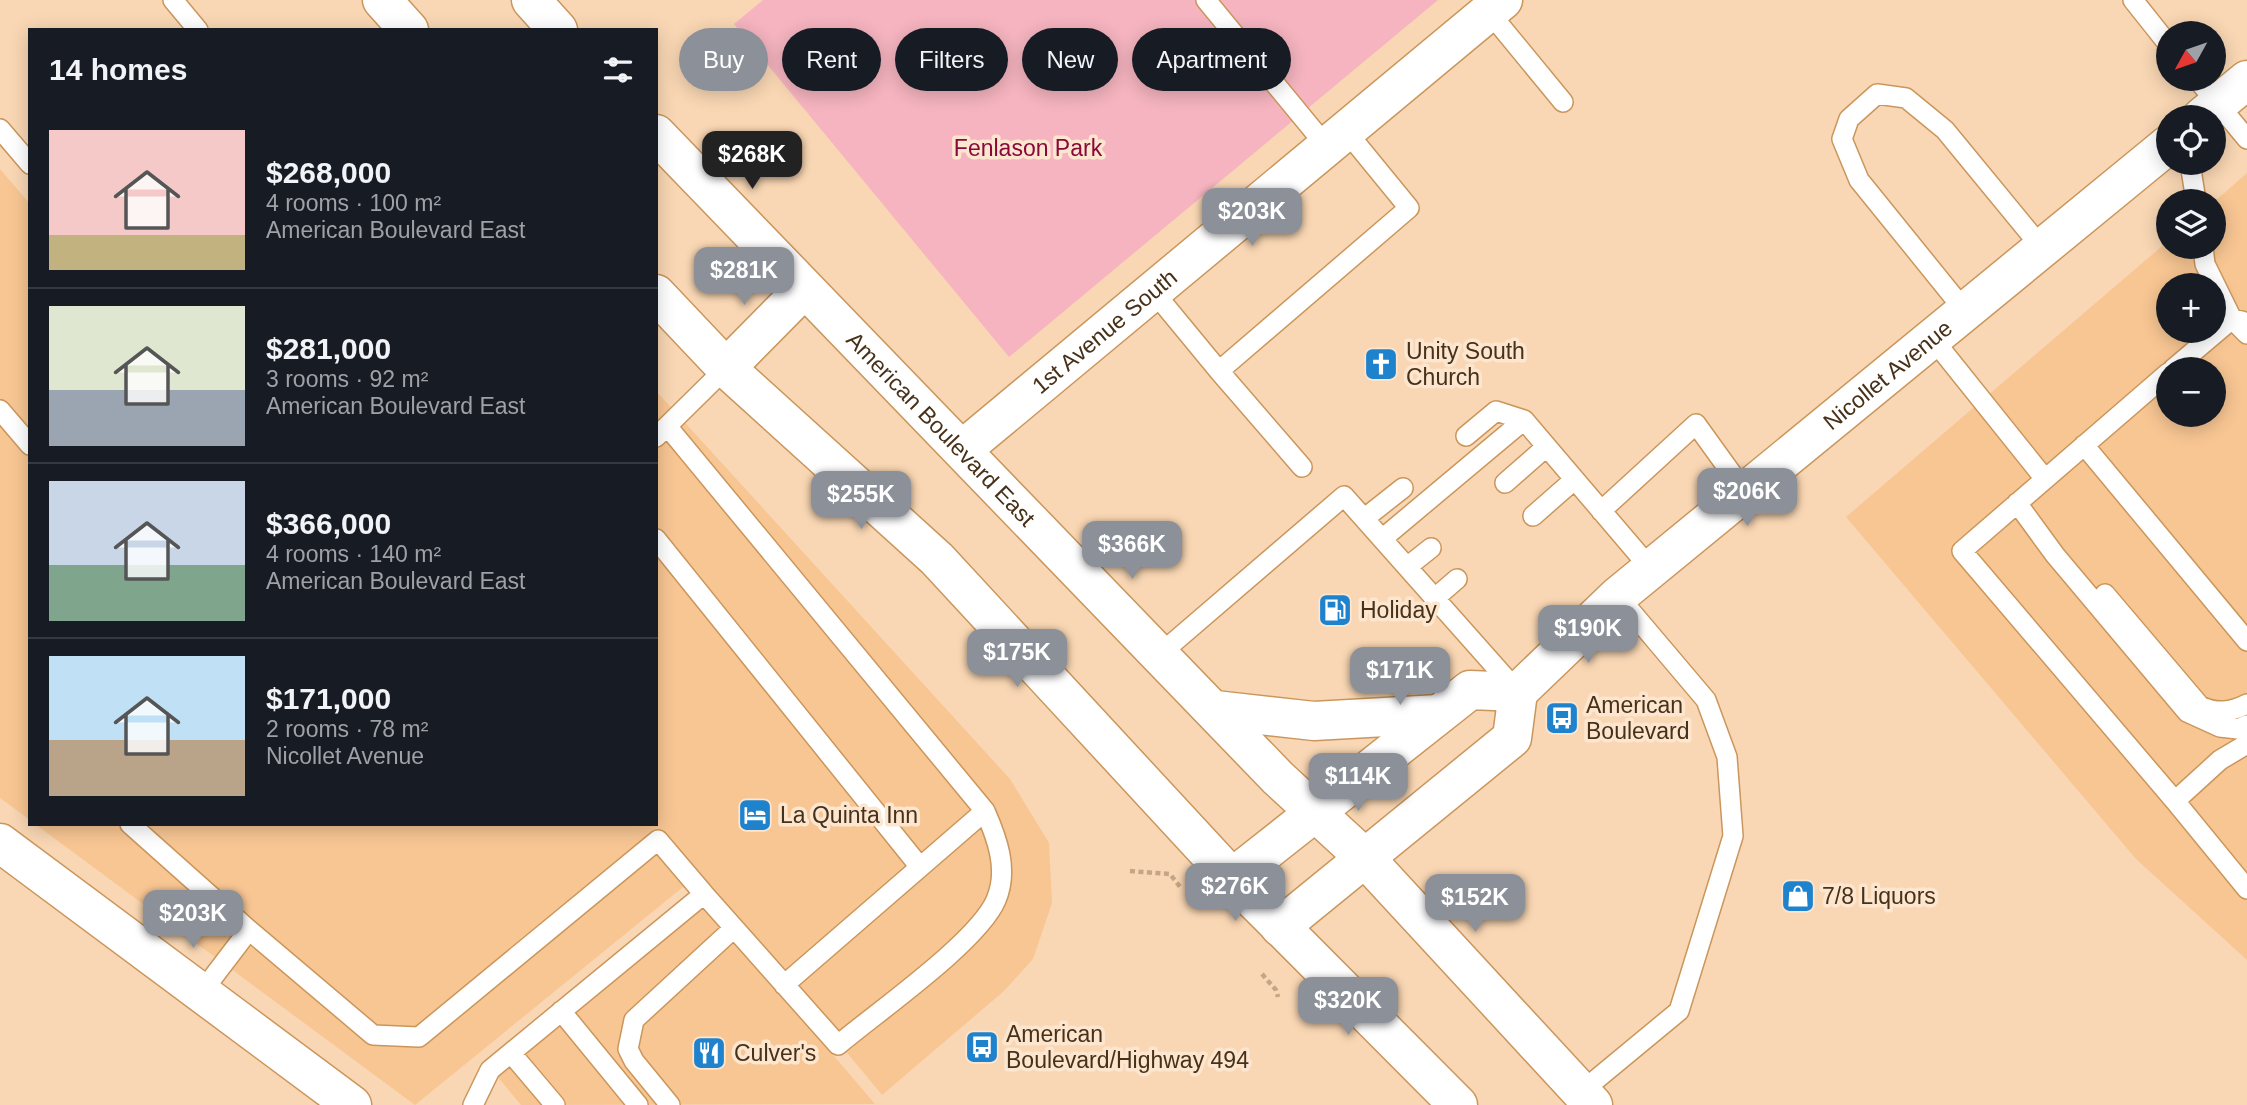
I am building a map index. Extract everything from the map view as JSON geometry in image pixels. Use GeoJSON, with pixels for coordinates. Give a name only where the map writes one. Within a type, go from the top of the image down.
{"type":"FeatureCollection","features":[{"type":"Feature","properties":{"kind":"main road"},"geometry":{"type":"LineString","coordinates":[[382,0],[407,28]]}},
{"type":"Feature","properties":{"kind":"main road"},"geometry":{"type":"LineString","coordinates":[[531,0],[556,28]]}},
{"type":"Feature","properties":{"kind":"main road","name":"1st Avenue South"},"geometry":{"type":"LineString","coordinates":[[963,449],[1496,6]]}},
{"type":"Feature","properties":{"kind":"main road"},"geometry":{"type":"LineString","coordinates":[[2205,100],[2247,80]]}},
{"type":"Feature","properties":{"kind":"main road","name":"American Boulevard East"},"geometry":{"type":"LineString","coordinates":[[658,136],[1312,813],[1365,858],[1587,1099]]}},
{"type":"Feature","properties":{"kind":"main road","name":"Nicollet Avenue"},"geometry":{"type":"LineString","coordinates":[[1518,692],[1618,596],[2156,155]]}},
{"type":"Feature","properties":{"kind":"main road"},"geometry":{"type":"LineString","coordinates":[[726,368],[804,289]]}},
{"type":"Feature","properties":{"kind":"main road"},"geometry":{"type":"LineString","coordinates":[[658,296],[726,368],[937,559],[1232,878],[1458,1105]]}},
{"type":"Feature","properties":{"kind":"main road"},"geometry":{"type":"LineString","coordinates":[[1232,878],[1470,690],[1518,692],[1513,738],[1280,927]]}},
{"type":"Feature","properties":{"kind":"main road"},"geometry":{"type":"LineString","coordinates":[[1215,710],[1314,721],[1439,714]]}},
{"type":"Feature","properties":{"kind":"main road"},"geometry":{"type":"LineString","coordinates":[[0,843],[352,1105]]}},
{"type":"Feature","properties":{"kind":"lane"},"geometry":{"type":"LineString","coordinates":[[173,0],[196,28]]}},
{"type":"Feature","properties":{"kind":"lane"},"geometry":{"type":"LineString","coordinates":[[1206,0],[1336,139],[1409,208],[1219,371]]}},
{"type":"Feature","properties":{"kind":"lane"},"geometry":{"type":"LineString","coordinates":[[2133,0],[2156,29]]}},
{"type":"Feature","properties":{"kind":"lane"},"geometry":{"type":"LineString","coordinates":[[1496,6],[1563,102]]}},
{"type":"Feature","properties":{"kind":"lane"},"geometry":{"type":"LineString","coordinates":[[1965,311],[1860,180],[1842,139],[1849,119],[1877,94],[1906,98],[1945,130],[2042,248]]}},
{"type":"Feature","properties":{"kind":"lane"},"geometry":{"type":"LineString","coordinates":[[2205,100],[2247,139]]}},
{"type":"Feature","properties":{"kind":"lane"},"geometry":{"type":"LineString","coordinates":[[0,129],[28,162]]}},
{"type":"Feature","properties":{"kind":"lane"},"geometry":{"type":"LineString","coordinates":[[2204,259],[2247,334]]}},
{"type":"Feature","properties":{"kind":"lane"},"geometry":{"type":"LineString","coordinates":[[1153,291],[1302,467]]}},
{"type":"Feature","properties":{"kind":"lane"},"geometry":{"type":"LineString","coordinates":[[2189,357],[2239,320]]}},
{"type":"Feature","properties":{"kind":"lane"},"geometry":{"type":"LineString","coordinates":[[1932,338],[2045,479]]}},
{"type":"Feature","properties":{"kind":"lane"},"geometry":{"type":"LineString","coordinates":[[132,826],[373,1035],[419,1037],[659,840],[838,1045],[977,930],[997,898],[1002,866],[997,839],[985,811],[662,432],[726,368]]}},
{"type":"Feature","properties":{"kind":"lane"},"geometry":{"type":"LineString","coordinates":[[2156,383],[1962,551],[2247,889]]}},
{"type":"Feature","properties":{"kind":"lane"},"geometry":{"type":"LineString","coordinates":[[0,410],[28,443]]}},
{"type":"Feature","properties":{"kind":"lane"},"geometry":{"type":"LineString","coordinates":[[1466,436],[1496,411],[1524,420],[1651,569]]}},
{"type":"Feature","properties":{"kind":"lane"},"geometry":{"type":"LineString","coordinates":[[1382,539],[1524,420]]}},
{"type":"Feature","properties":{"kind":"lane"},"geometry":{"type":"LineString","coordinates":[[1601,511],[1696,424],[1745,492]]}},
{"type":"Feature","properties":{"kind":"lane"},"geometry":{"type":"LineString","coordinates":[[2084,445],[2247,641]]}},
{"type":"Feature","properties":{"kind":"lane"},"geometry":{"type":"LineString","coordinates":[[1504,483],[1546,447]]}},
{"type":"Feature","properties":{"kind":"lane"},"geometry":{"type":"LineString","coordinates":[[1533,516],[1574,480]]}},
{"type":"Feature","properties":{"kind":"lane"},"geometry":{"type":"LineString","coordinates":[[1365,518],[1403,488]]}},
{"type":"Feature","properties":{"kind":"lane"},"geometry":{"type":"LineString","coordinates":[[1160,653],[1344,496],[1518,692]]}},
{"type":"Feature","properties":{"kind":"lane"},"geometry":{"type":"LineString","coordinates":[[2017,503],[2061,542],[2200,706],[2213,712],[2235,710],[2247,704]]}},
{"type":"Feature","properties":{"kind":"lane"},"geometry":{"type":"LineString","coordinates":[[2017,503],[2055,555],[2187,712],[2220,727],[2238,729],[2247,725]]}},
{"type":"Feature","properties":{"kind":"lane"},"geometry":{"type":"LineString","coordinates":[[658,541],[920,867]]}},
{"type":"Feature","properties":{"kind":"lane"},"geometry":{"type":"LineString","coordinates":[[1407,567],[1431,548]]}},
{"type":"Feature","properties":{"kind":"lane"},"geometry":{"type":"LineString","coordinates":[[1435,598],[1457,579]]}},
{"type":"Feature","properties":{"kind":"lane"},"geometry":{"type":"LineString","coordinates":[[1587,1099],[1679,1011],[1733,836],[1727,757],[1706,700],[1618,596]]}},
{"type":"Feature","properties":{"kind":"lane"},"geometry":{"type":"LineString","coordinates":[[2175,801],[2220,760],[2247,744]]}},
{"type":"Feature","properties":{"kind":"lane"},"geometry":{"type":"LineString","coordinates":[[784,985],[985,811]]}},
{"type":"Feature","properties":{"kind":"lane"},"geometry":{"type":"LineString","coordinates":[[473,1105],[490,1070],[704,894]]}},
{"type":"Feature","properties":{"kind":"lane"},"geometry":{"type":"LineString","coordinates":[[670,1105],[634,1061],[628,1049],[634,1020],[734,928]]}},
{"type":"Feature","properties":{"kind":"lane"},"geometry":{"type":"LineString","coordinates":[[201,993],[249,930]]}},
{"type":"Feature","properties":{"kind":"lane"},"geometry":{"type":"LineString","coordinates":[[561,1012],[638,1105]]}},
{"type":"Feature","properties":{"kind":"lane"},"geometry":{"type":"LineString","coordinates":[[511,1053],[555,1105]]}},
{"type":"Feature","properties":{"kind":"path"},"geometry":{"type":"LineString","coordinates":[[1130,870],[1170,874],[1181,888]]}},
{"type":"Feature","properties":{"kind":"path"},"geometry":{"type":"LineString","coordinates":[[1262,974],[1276,990],[1278,997]]}},
{"type":"Feature","properties":{"kind":"shaded area"},"geometry":{"type":"Polygon","coordinates":[[[0,169],[28,202],[28,819],[0,798],[0,169]]]}},
{"type":"Feature","properties":{"kind":"shaded area"},"geometry":{"type":"Polygon","coordinates":[[[2247,173],[2247,960],[2136,859],[1846,517],[2156,251],[2156,259],[2226,259],[2226,191],[2247,173]]]}},
{"type":"Feature","properties":{"kind":"shaded area"},"geometry":{"type":"Polygon","coordinates":[[[658,393],[1010,779],[1049,843],[1052,903],[1033,959],[1004,991],[882,1095],[699,874],[415,1105],[38,826],[658,826],[658,393]]]}},
{"type":"Feature","properties":{"kind":"shaded area"},"geometry":{"type":"Polygon","coordinates":[[[704,904],[875,1104],[521,1105],[496,1075],[704,904]]]}},
{"type":"Feature","properties":{"kind":"green space","name":"Fenlason Park"},"geometry":{"type":"Polygon","coordinates":[[[763,0],[1438,0],[1009,357],[789,91],[881,91],[881,28],[782,28],[782,82],[768,65],[768,28],[737,28],[734,24],[763,0]]]}},
{"type":"Feature","properties":{"kind":"place","name":"Unity South Church"},"geometry":{"type":"Point","coordinates":[1381,364]}},
{"type":"Feature","properties":{"kind":"place","name":"Holiday"},"geometry":{"type":"Point","coordinates":[1335,610]}},
{"type":"Feature","properties":{"kind":"place","name":"American Boulevard"},"geometry":{"type":"Point","coordinates":[1562,718]}},
{"type":"Feature","properties":{"kind":"place","name":"La Quinta Inn"},"geometry":{"type":"Point","coordinates":[755,815]}},
{"type":"Feature","properties":{"kind":"place","name":"7/8 Liquors"},"geometry":{"type":"Point","coordinates":[1798,896]}},
{"type":"Feature","properties":{"kind":"place","name":"American Boulevard/Highway 494"},"geometry":{"type":"Point","coordinates":[982,1047]}},
{"type":"Feature","properties":{"kind":"place","name":"Culver's"},"geometry":{"type":"Point","coordinates":[709,1053]}}]}
